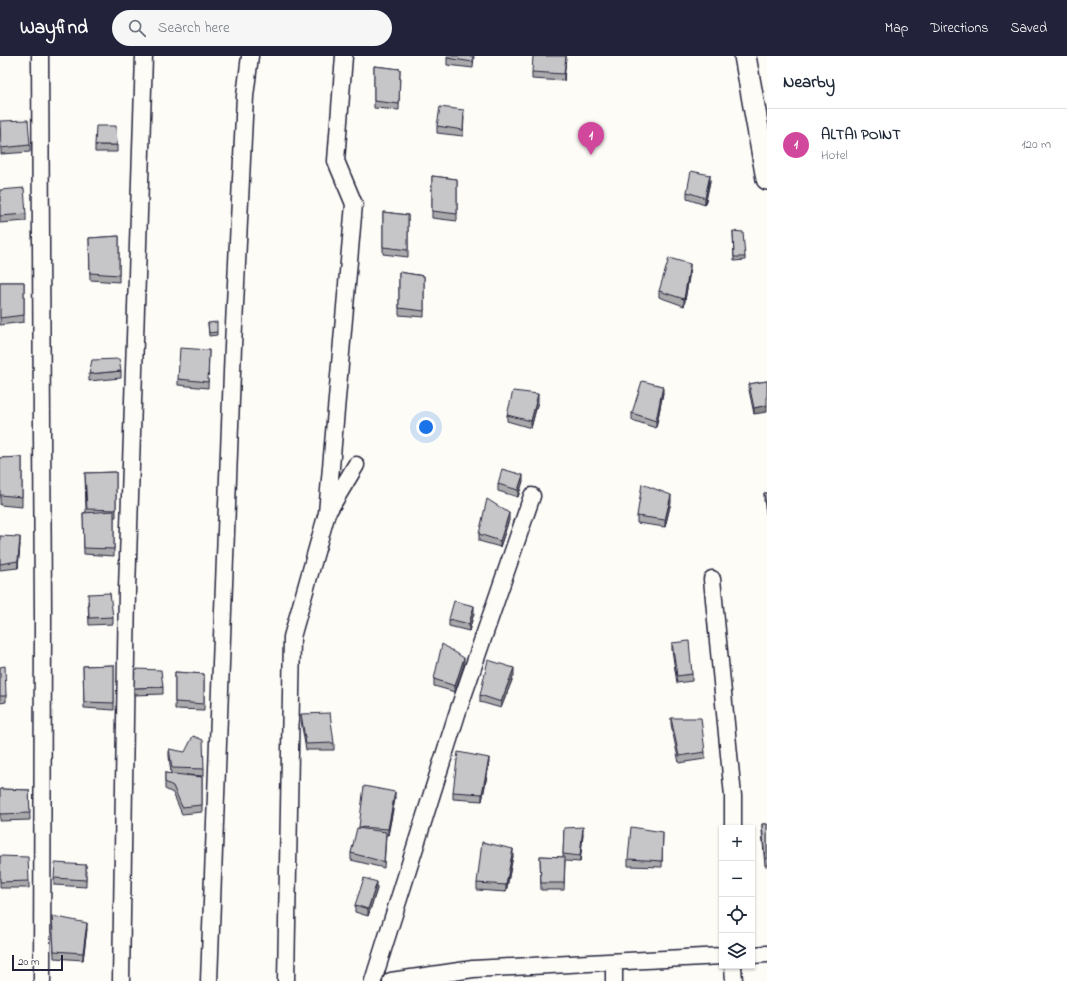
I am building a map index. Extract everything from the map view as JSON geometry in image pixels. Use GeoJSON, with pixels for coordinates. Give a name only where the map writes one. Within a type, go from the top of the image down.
{"type":"FeatureCollection","features":[{"type":"Feature","properties":{"kind":"street"},"geometry":{"type":"LineString","coordinates":[[40,56],[43,607],[42,981]]}},
{"type":"Feature","properties":{"kind":"street"},"geometry":{"type":"LineString","coordinates":[[121,981],[127,590],[144,56]]}},
{"type":"Feature","properties":{"kind":"street"},"geometry":{"type":"LineString","coordinates":[[209,981],[233,346],[245,96],[250,56]]}},
{"type":"Feature","properties":{"kind":"street"},"geometry":{"type":"LineString","coordinates":[[286,981],[292,637],[327,513],[354,204],[336,161],[344,56]]}},
{"type":"Feature","properties":{"kind":"street"},"geometry":{"type":"LineString","coordinates":[[745,56],[765,151],[767,179]]}},
{"type":"Feature","properties":{"kind":"street"},"geometry":{"type":"LineString","coordinates":[[327,513],[356,465]]}},
{"type":"Feature","properties":{"kind":"street"},"geometry":{"type":"LineString","coordinates":[[373,981],[457,714],[532,496]]}},
{"type":"Feature","properties":{"kind":"street"},"geometry":{"type":"LineString","coordinates":[[712,579],[733,796],[733,825]]}},
{"type":"Feature","properties":{"kind":"street"},"geometry":{"type":"LineString","coordinates":[[755,955],[767,954]]}},
{"type":"Feature","properties":{"kind":"street"},"geometry":{"type":"LineString","coordinates":[[391,981],[614,962],[719,956]]}},
{"type":"Feature","properties":{"kind":"street"},"geometry":{"type":"LineString","coordinates":[[614,962],[614,981]]}},
{"type":"Feature","properties":{"kind":"street"},"geometry":{"type":"LineString","coordinates":[[733,969],[734,981]]}},
{"type":"Feature","properties":{"kind":"building"},"geometry":{"type":"Polygon","coordinates":[[[447,56],[473,56],[473,62],[447,58],[447,56]]]}},
{"type":"Feature","properties":{"kind":"building"},"geometry":{"type":"Polygon","coordinates":[[[533,56],[566,56],[564,74],[532,72],[533,56]]]}},
{"type":"Feature","properties":{"kind":"building"},"geometry":{"type":"Polygon","coordinates":[[[374,66],[400,69],[399,104],[374,101],[374,66]]]}},
{"type":"Feature","properties":{"kind":"building"},"geometry":{"type":"Polygon","coordinates":[[[440,107],[464,110],[463,130],[437,126],[440,107]]]}},
{"type":"Feature","properties":{"kind":"building"},"geometry":{"type":"Polygon","coordinates":[[[28,120],[30,145],[1,148],[0,121],[28,120]]]}},
{"type":"Feature","properties":{"kind":"building"},"geometry":{"type":"Polygon","coordinates":[[[96,126],[116,126],[117,145],[95,145],[96,126]]]}},
{"type":"Feature","properties":{"kind":"building"},"geometry":{"type":"Polygon","coordinates":[[[691,171],[710,175],[705,198],[687,192],[691,171]]]}},
{"type":"Feature","properties":{"kind":"building"},"geometry":{"type":"Polygon","coordinates":[[[432,176],[457,179],[457,214],[432,211],[432,176]]]}},
{"type":"Feature","properties":{"kind":"building"},"geometry":{"type":"Polygon","coordinates":[[[24,188],[26,214],[0,216],[0,190],[24,188]]]}},
{"type":"Feature","properties":{"kind":"building"},"geometry":{"type":"Polygon","coordinates":[[[383,212],[408,215],[408,250],[383,247],[383,212]]]}},
{"type":"Feature","properties":{"kind":"building"},"geometry":{"type":"Polygon","coordinates":[[[733,231],[743,232],[745,257],[734,257],[733,231]]]}},
{"type":"Feature","properties":{"kind":"building"},"geometry":{"type":"Polygon","coordinates":[[[119,236],[119,275],[90,273],[89,238],[119,236]]]}},
{"type":"Feature","properties":{"kind":"building"},"geometry":{"type":"Polygon","coordinates":[[[669,258],[690,264],[684,299],[659,291],[669,258]]]}},
{"type":"Feature","properties":{"kind":"building"},"geometry":{"type":"Polygon","coordinates":[[[399,272],[424,276],[424,311],[399,308],[399,272]]]}},
{"type":"Feature","properties":{"kind":"building"},"geometry":{"type":"Polygon","coordinates":[[[0,282],[24,282],[24,315],[0,318],[0,282]]]}},
{"type":"Feature","properties":{"kind":"building"},"geometry":{"type":"Polygon","coordinates":[[[217,322],[217,332],[209,333],[208,323],[217,322]]]}},
{"type":"Feature","properties":{"kind":"building"},"geometry":{"type":"Polygon","coordinates":[[[180,348],[209,350],[208,382],[178,379],[180,348]]]}},
{"type":"Feature","properties":{"kind":"building"},"geometry":{"type":"Polygon","coordinates":[[[119,359],[121,371],[89,374],[92,360],[119,359]]]}},
{"type":"Feature","properties":{"kind":"building"},"geometry":{"type":"Polygon","coordinates":[[[642,381],[663,386],[656,421],[632,413],[642,381]]]}},
{"type":"Feature","properties":{"kind":"building"},"geometry":{"type":"Polygon","coordinates":[[[767,381],[767,405],[754,408],[749,384],[767,381]]]}},
{"type":"Feature","properties":{"kind":"building"},"geometry":{"type":"Polygon","coordinates":[[[513,391],[538,394],[531,421],[507,415],[513,391]]]}},
{"type":"Feature","properties":{"kind":"building"},"geometry":{"type":"Polygon","coordinates":[[[22,457],[22,497],[0,495],[0,458],[22,457]]]}},
{"type":"Feature","properties":{"kind":"building"},"geometry":{"type":"Polygon","coordinates":[[[502,469],[523,475],[518,490],[498,484],[502,469]]]}},
{"type":"Feature","properties":{"kind":"building"},"geometry":{"type":"Polygon","coordinates":[[[116,472],[116,510],[87,509],[85,473],[116,472]]]}},
{"type":"Feature","properties":{"kind":"building"},"geometry":{"type":"Polygon","coordinates":[[[642,484],[671,495],[665,520],[637,516],[642,484]]]}},
{"type":"Feature","properties":{"kind":"building"},"geometry":{"type":"Polygon","coordinates":[[[764,493],[767,493],[767,513],[764,493]]]}},
{"type":"Feature","properties":{"kind":"building"},"geometry":{"type":"Polygon","coordinates":[[[487,499],[509,513],[500,541],[479,534],[487,499]]]}},
{"type":"Feature","properties":{"kind":"building"},"geometry":{"type":"Polygon","coordinates":[[[114,511],[114,549],[84,548],[83,513],[114,511]]]}},
{"type":"Feature","properties":{"kind":"building"},"geometry":{"type":"Polygon","coordinates":[[[0,536],[20,537],[18,561],[0,564],[0,536]]]}},
{"type":"Feature","properties":{"kind":"building"},"geometry":{"type":"Polygon","coordinates":[[[110,593],[113,617],[89,618],[88,594],[110,593]]]}},
{"type":"Feature","properties":{"kind":"building"},"geometry":{"type":"Polygon","coordinates":[[[454,601],[474,606],[469,624],[449,619],[454,601]]]}},
{"type":"Feature","properties":{"kind":"building"},"geometry":{"type":"Polygon","coordinates":[[[689,641],[692,674],[677,676],[672,643],[689,641]]]}},
{"type":"Feature","properties":{"kind":"building"},"geometry":{"type":"Polygon","coordinates":[[[442,644],[464,658],[455,686],[434,679],[442,644]]]}},
{"type":"Feature","properties":{"kind":"building"},"geometry":{"type":"Polygon","coordinates":[[[488,660],[514,668],[501,702],[480,695],[488,660]]]}},
{"type":"Feature","properties":{"kind":"building"},"geometry":{"type":"Polygon","coordinates":[[[114,665],[114,703],[84,702],[83,666],[114,665]]]}},
{"type":"Feature","properties":{"kind":"building"},"geometry":{"type":"Polygon","coordinates":[[[5,666],[6,696],[0,696],[0,667],[5,666]]]}},
{"type":"Feature","properties":{"kind":"building"},"geometry":{"type":"Polygon","coordinates":[[[135,669],[161,670],[163,687],[134,688],[135,669]]]}},
{"type":"Feature","properties":{"kind":"building"},"geometry":{"type":"Polygon","coordinates":[[[175,672],[204,674],[204,704],[175,702],[175,672]]]}},
{"type":"Feature","properties":{"kind":"building"},"geometry":{"type":"Polygon","coordinates":[[[330,713],[334,743],[306,744],[301,714],[330,713]]]}},
{"type":"Feature","properties":{"kind":"building"},"geometry":{"type":"Polygon","coordinates":[[[671,718],[701,718],[705,752],[679,756],[671,718]]]}},
{"type":"Feature","properties":{"kind":"building"},"geometry":{"type":"Polygon","coordinates":[[[193,736],[203,740],[204,769],[172,768],[169,749],[185,752],[193,736]]]}},
{"type":"Feature","properties":{"kind":"building"},"geometry":{"type":"Polygon","coordinates":[[[458,752],[489,758],[482,794],[453,792],[458,752]]]}},
{"type":"Feature","properties":{"kind":"building"},"geometry":{"type":"Polygon","coordinates":[[[165,773],[202,777],[202,805],[182,807],[173,786],[165,782],[165,773]]]}},
{"type":"Feature","properties":{"kind":"building"},"geometry":{"type":"Polygon","coordinates":[[[364,786],[395,792],[388,829],[359,827],[364,786]]]}},
{"type":"Feature","properties":{"kind":"building"},"geometry":{"type":"Polygon","coordinates":[[[0,789],[29,790],[30,813],[0,814],[0,789]]]}},
{"type":"Feature","properties":{"kind":"building"},"geometry":{"type":"Polygon","coordinates":[[[762,824],[767,824],[767,859],[765,859],[762,824]]]}},
{"type":"Feature","properties":{"kind":"building"},"geometry":{"type":"Polygon","coordinates":[[[583,827],[580,856],[563,854],[564,828],[583,827]]]}},
{"type":"Feature","properties":{"kind":"building"},"geometry":{"type":"Polygon","coordinates":[[[631,827],[663,832],[662,861],[628,859],[631,827]]]}},
{"type":"Feature","properties":{"kind":"building"},"geometry":{"type":"Polygon","coordinates":[[[357,828],[386,832],[384,862],[351,853],[357,828]]]}},
{"type":"Feature","properties":{"kind":"building"},"geometry":{"type":"Polygon","coordinates":[[[482,842],[513,849],[506,885],[477,883],[482,842]]]}},
{"type":"Feature","properties":{"kind":"building"},"geometry":{"type":"Polygon","coordinates":[[[0,856],[28,857],[29,881],[0,882],[0,856]]]}},
{"type":"Feature","properties":{"kind":"building"},"geometry":{"type":"Polygon","coordinates":[[[540,856],[565,857],[564,883],[541,883],[540,856]]]}},
{"type":"Feature","properties":{"kind":"building"},"geometry":{"type":"Polygon","coordinates":[[[55,863],[86,865],[86,880],[54,878],[55,863]]]}},
{"type":"Feature","properties":{"kind":"building"},"geometry":{"type":"Polygon","coordinates":[[[364,878],[377,882],[368,909],[355,905],[364,878]]]}},
{"type":"Feature","properties":{"kind":"building"},"geometry":{"type":"Polygon","coordinates":[[[52,916],[87,923],[83,953],[54,951],[52,916]]]}},
{"type":"Feature","properties":{"kind":"place","name":"ALTAI POINT"},"geometry":{"type":"Point","coordinates":[591,155]}}]}
